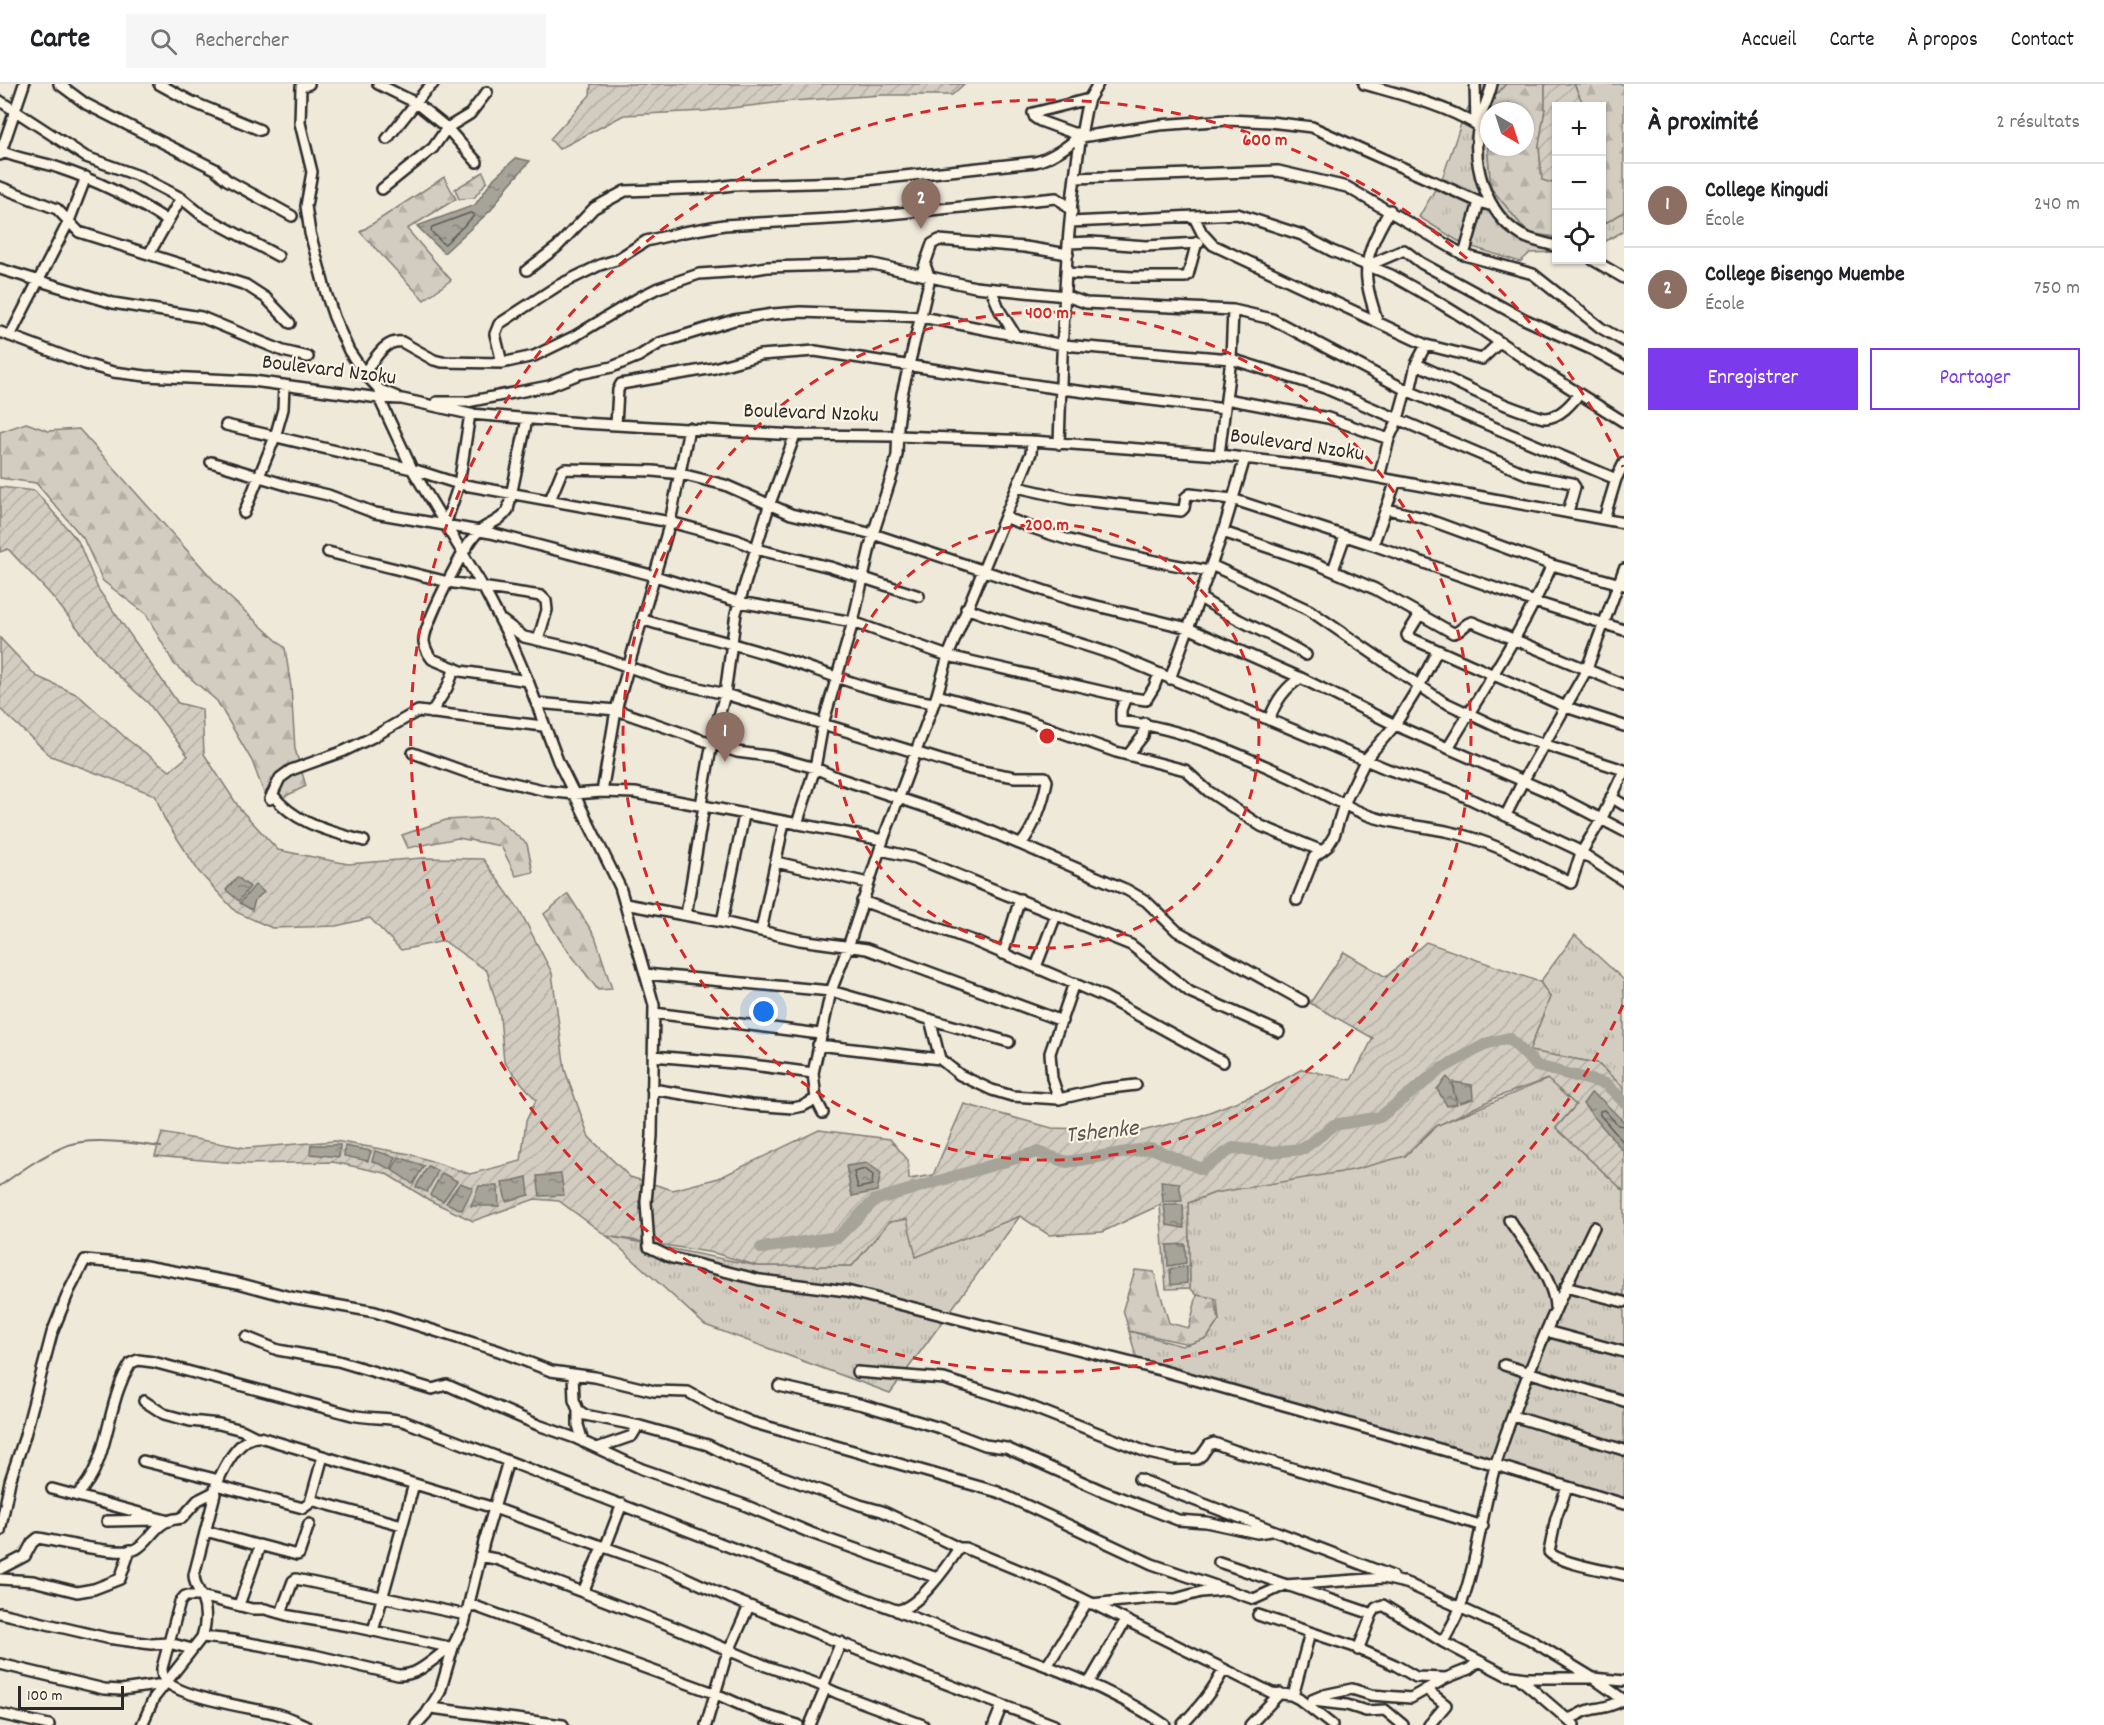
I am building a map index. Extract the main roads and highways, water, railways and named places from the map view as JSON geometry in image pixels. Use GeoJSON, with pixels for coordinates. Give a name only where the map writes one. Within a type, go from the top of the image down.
{"type":"FeatureCollection","features":[{"type":"Feature","properties":{"kind":"water"},"geometry":{"type":"Polygon","coordinates":[[[516,158],[530,161],[491,210],[444,253],[417,226],[475,205],[494,178],[516,158]]]}},
{"type":"Feature","properties":{"kind":"water"},"geometry":{"type":"Polygon","coordinates":[[[237,877],[250,887],[239,901],[226,890],[237,877]]]}},
{"type":"Feature","properties":{"kind":"water"},"geometry":{"type":"Polygon","coordinates":[[[255,885],[264,892],[255,900],[252,910],[240,903],[255,885]]]}},
{"type":"Feature","properties":{"kind":"water"},"geometry":{"type":"Polygon","coordinates":[[[1447,1077],[1457,1104],[1447,1106],[1437,1089],[1447,1077]]]}},
{"type":"Feature","properties":{"kind":"water"},"geometry":{"type":"Polygon","coordinates":[[[1453,1082],[1472,1085],[1473,1099],[1460,1103],[1454,1093],[1453,1082]]]}},
{"type":"Feature","properties":{"kind":"water"},"geometry":{"type":"Polygon","coordinates":[[[1591,1093],[1601,1099],[1624,1122],[1624,1152],[1583,1104],[1591,1093]]]}},
{"type":"Feature","properties":{"kind":"water"},"geometry":{"type":"Polygon","coordinates":[[[311,1145],[340,1145],[339,1157],[310,1154],[311,1145]]]}},
{"type":"Feature","properties":{"kind":"water"},"geometry":{"type":"Polygon","coordinates":[[[345,1146],[371,1151],[368,1161],[344,1156],[345,1146]]]}},
{"type":"Feature","properties":{"kind":"water"},"geometry":{"type":"Polygon","coordinates":[[[375,1151],[396,1157],[391,1169],[372,1161],[375,1151]]]}},
{"type":"Feature","properties":{"kind":"water"},"geometry":{"type":"Polygon","coordinates":[[[399,1157],[424,1166],[413,1184],[392,1170],[399,1157]]]}},
{"type":"Feature","properties":{"kind":"water"},"geometry":{"type":"Polygon","coordinates":[[[867,1163],[881,1173],[877,1191],[852,1196],[846,1166],[867,1163]]]}},
{"type":"Feature","properties":{"kind":"water"},"geometry":{"type":"Polygon","coordinates":[[[428,1166],[438,1171],[427,1192],[416,1187],[428,1166]]]}},
{"type":"Feature","properties":{"kind":"water"},"geometry":{"type":"Polygon","coordinates":[[[442,1173],[457,1181],[443,1201],[430,1195],[442,1173]]]}},
{"type":"Feature","properties":{"kind":"water"},"geometry":{"type":"Polygon","coordinates":[[[561,1174],[564,1195],[540,1196],[537,1176],[561,1174]]]}},
{"type":"Feature","properties":{"kind":"water"},"geometry":{"type":"Polygon","coordinates":[[[527,1177],[529,1195],[506,1201],[502,1183],[527,1177]]]}},
{"type":"Feature","properties":{"kind":"water"},"geometry":{"type":"Polygon","coordinates":[[[1161,1181],[1179,1183],[1182,1201],[1163,1202],[1161,1181]]]}},
{"type":"Feature","properties":{"kind":"water"},"geometry":{"type":"Polygon","coordinates":[[[460,1183],[473,1188],[462,1210],[446,1203],[460,1183]]]}},
{"type":"Feature","properties":{"kind":"water"},"geometry":{"type":"Polygon","coordinates":[[[479,1186],[498,1186],[499,1206],[471,1206],[479,1186]]]}},
{"type":"Feature","properties":{"kind":"water"},"geometry":{"type":"Polygon","coordinates":[[[1164,1205],[1183,1205],[1184,1228],[1167,1225],[1164,1205]]]}},
{"type":"Feature","properties":{"kind":"water"},"geometry":{"type":"Polygon","coordinates":[[[1185,1244],[1186,1263],[1168,1266],[1167,1245],[1185,1244]]]}},
{"type":"Feature","properties":{"kind":"water"},"geometry":{"type":"Polygon","coordinates":[[[1187,1266],[1187,1283],[1171,1285],[1170,1269],[1187,1266]]]}},
{"type":"Feature","properties":{"kind":"waterway","name":"Tshenke"},"geometry":{"type":"LineString","coordinates":[[761,1248],[838,1237],[875,1200],[1037,1152],[1067,1162],[1151,1148],[1202,1169],[1233,1148],[1270,1152],[1303,1149],[1334,1125],[1380,1117],[1441,1069],[1488,1043],[1509,1038],[1537,1066],[1606,1084],[1624,1102]]}},
{"type":"Feature","properties":{"kind":"waterway"},"geometry":{"type":"LineString","coordinates":[[0,1186],[41,1158],[68,1145],[89,1141],[161,1147]]}},
{"type":"Feature","properties":{"kind":"place","name":"College Bisengo Muembe"},"geometry":{"type":"Point","coordinates":[921,229]}},
{"type":"Feature","properties":{"kind":"place","name":"College Kingudi"},"geometry":{"type":"Point","coordinates":[725,762]}}]}
